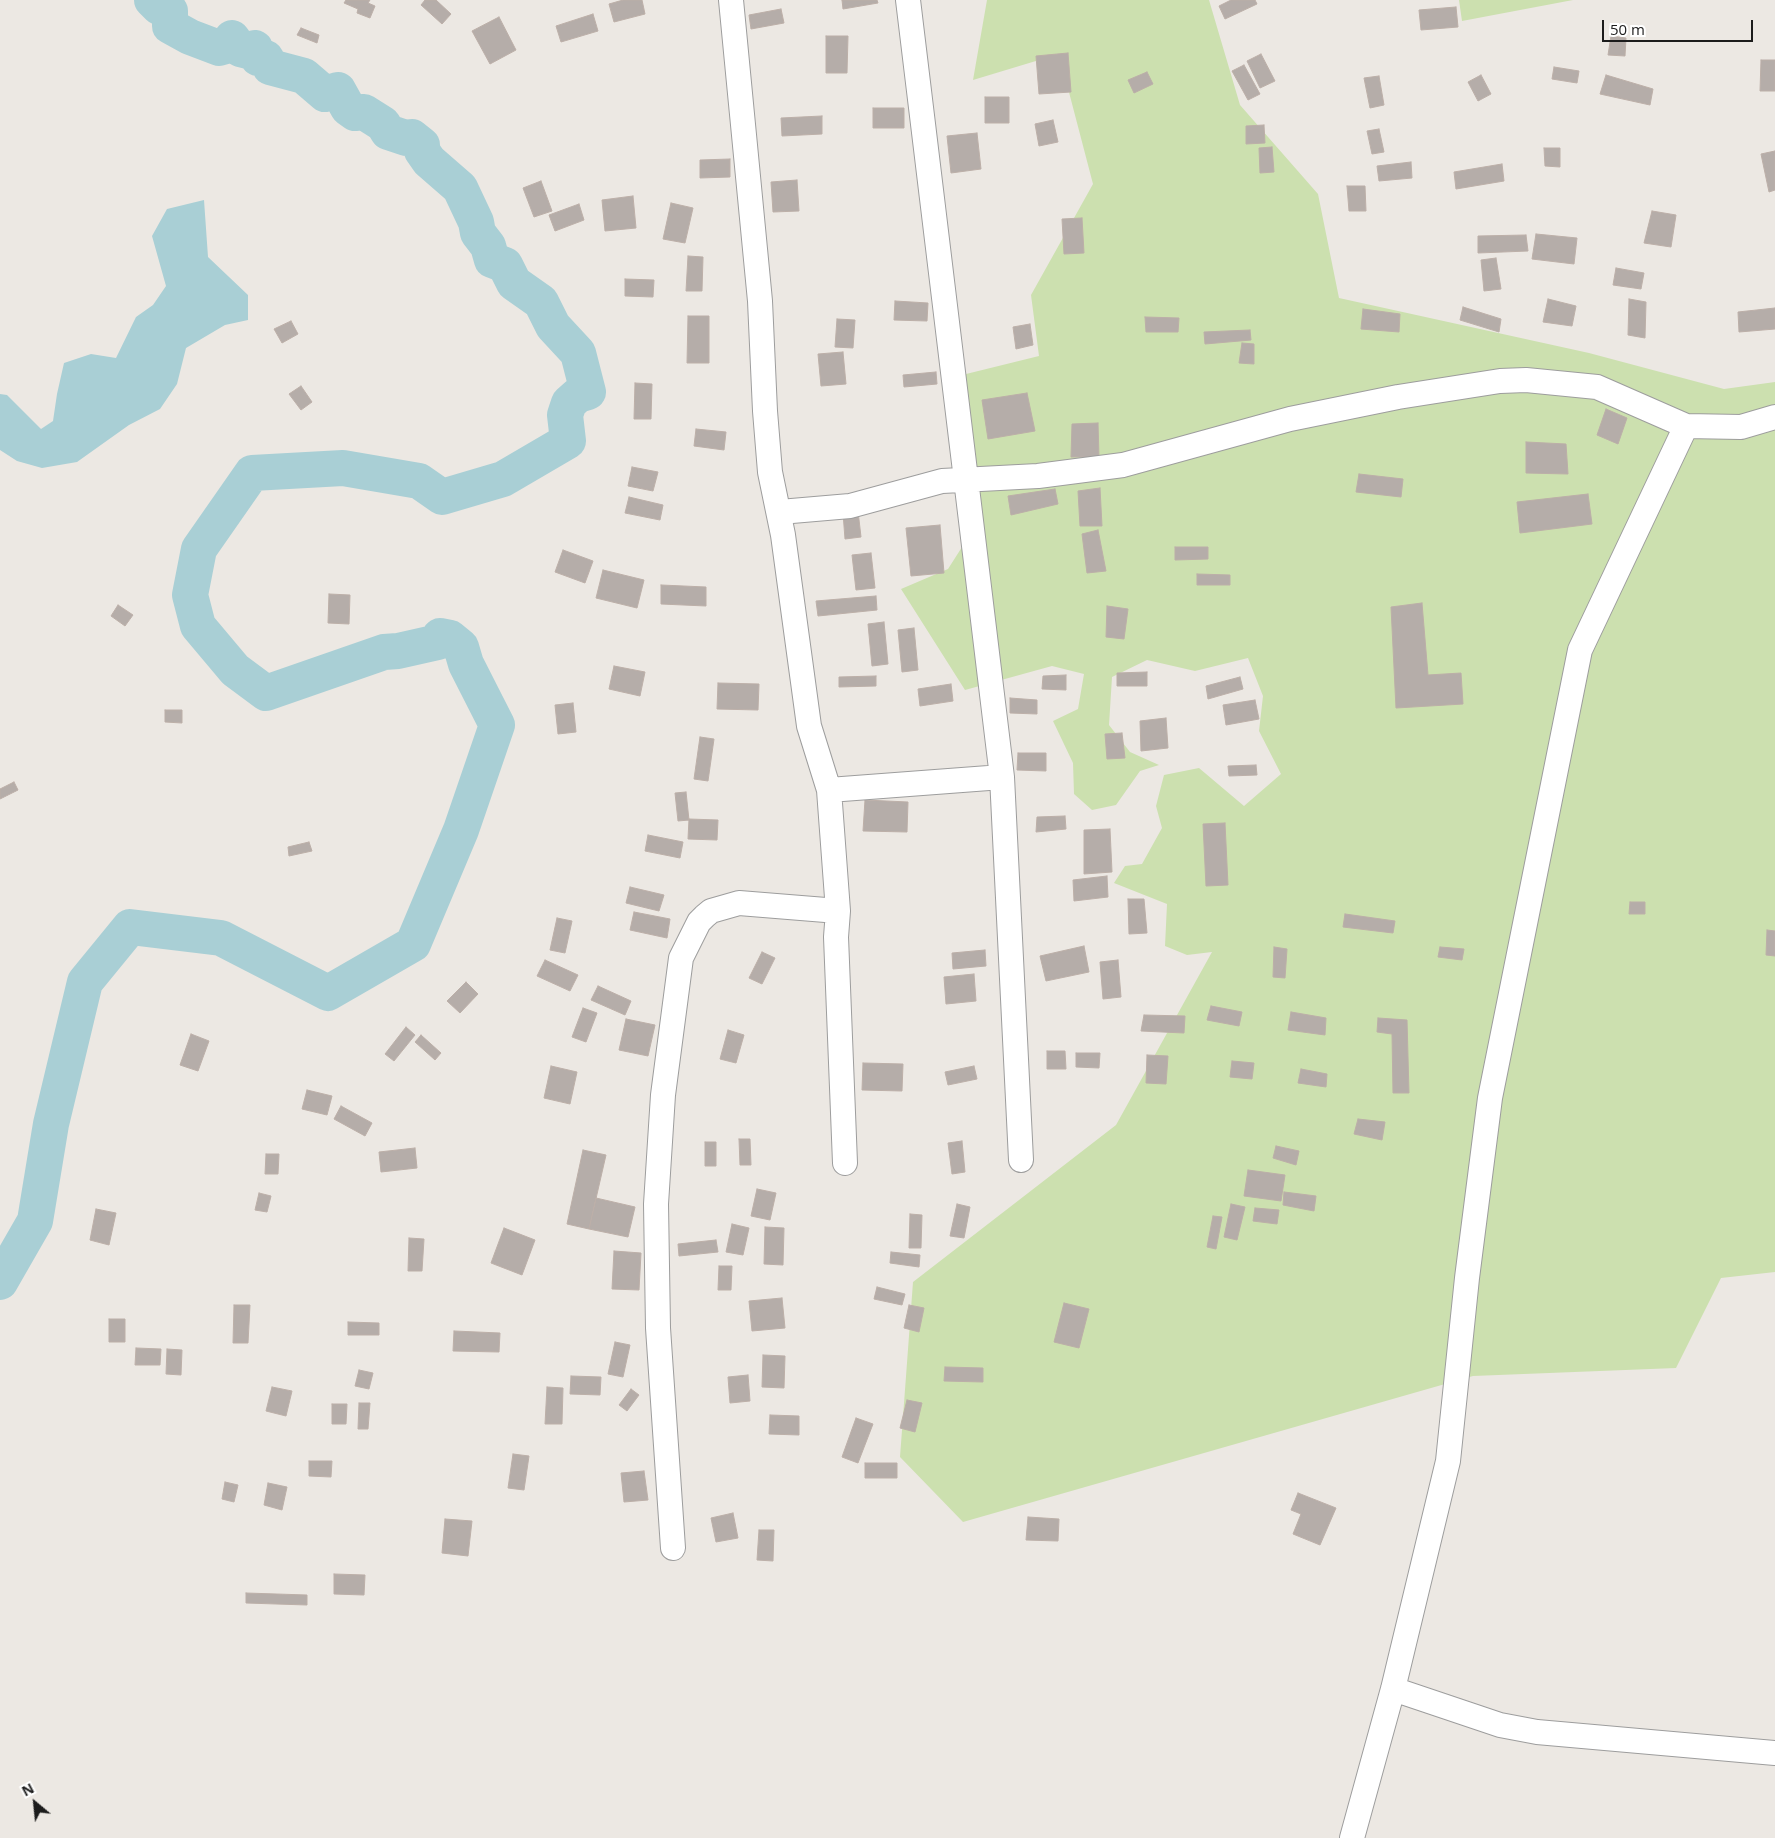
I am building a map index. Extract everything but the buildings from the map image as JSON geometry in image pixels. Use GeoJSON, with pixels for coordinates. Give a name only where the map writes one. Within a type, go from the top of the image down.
{"type":"FeatureCollection","features":[{"type":"Feature","properties":{"kind":"street"},"geometry":{"type":"LineString","coordinates":[[731,0],[760,301],[765,420],[770,472],[780,512],[809,726],[829,790],[838,911],[836,946],[845,1163]]}},
{"type":"Feature","properties":{"kind":"street"},"geometry":{"type":"LineString","coordinates":[[908,0],[1002,777],[1021,1160]]}},
{"type":"Feature","properties":{"kind":"street"},"geometry":{"type":"LineString","coordinates":[[780,512],[850,506],[942,481],[1038,476],[1123,465],[1290,419],[1398,397],[1500,381],[1526,380],[1597,387],[1686,426],[1741,427],[1775,418]]}},
{"type":"Feature","properties":{"kind":"street"},"geometry":{"type":"LineString","coordinates":[[1352,1838],[1393,1688],[1448,1461],[1467,1278],[1490,1098],[1580,650],[1686,426]]}},
{"type":"Feature","properties":{"kind":"street"},"geometry":{"type":"LineString","coordinates":[[829,790],[1002,777]]}},
{"type":"Feature","properties":{"kind":"street"},"geometry":{"type":"LineString","coordinates":[[672,1548],[658,1328],[656,1204],[663,1095],[681,958],[699,922],[711,911],[745,902],[838,911]]}},
{"type":"Feature","properties":{"kind":"street"},"geometry":{"type":"LineString","coordinates":[[1393,1688],[1500,1725],[1537,1732],[1775,1753]]}},
{"type":"Feature","properties":{"kind":"green space"},"geometry":{"type":"Polygon","coordinates":[[[987,0],[1209,0],[1240,105],[1318,194],[1339,298],[1589,353],[1724,389],[1775,382],[1775,1272],[1721,1278],[1676,1368],[1473,1376],[963,1522],[900,1457],[913,1282],[1116,1125],[1212,952],[1187,955],[1165,946],[1167,904],[1114,883],[1125,866],[1142,864],[1162,828],[1156,806],[1164,775],[1199,768],[1244,806],[1281,774],[1259,731],[1263,696],[1248,658],[1195,671],[1147,660],[1112,677],[1109,725],[1130,752],[1159,765],[1140,771],[1116,805],[1092,810],[1074,794],[1073,763],[1053,721],[1078,709],[1084,674],[1052,666],[965,690],[901,589],[948,569],[978,522],[962,375],[1039,356],[1031,295],[1093,184],[1059,54],[973,80],[987,0]]]}},
{"type":"Feature","properties":{"kind":"green space"},"geometry":{"type":"Polygon","coordinates":[[[1459,0],[1573,0],[1462,21],[1459,0]]]}},
{"type":"Feature","properties":{"kind":"water"},"geometry":{"type":"Polygon","coordinates":[[[204,200],[208,257],[248,295],[248,320],[225,325],[186,348],[177,384],[160,409],[129,425],[77,462],[42,468],[17,461],[0,450],[0,394],[7,395],[41,429],[53,421],[64,363],[91,354],[116,358],[136,317],[153,305],[166,286],[152,236],[167,209],[204,200]]]}},
{"type":"Feature","properties":{"kind":"waterway"},"geometry":{"type":"LineString","coordinates":[[0,1282],[35,1221],[51,1124],[85,982],[130,927],[221,938],[328,993],[413,944],[461,830],[497,725],[466,664],[461,647],[450,638],[440,636],[438,642],[398,651],[384,652],[266,693],[235,670],[198,626],[190,595],[199,549],[252,473],[343,468],[419,481],[442,497],[503,479],[568,441],[565,415],[569,403],[578,395],[588,392],[578,353],[553,326],[541,302],[514,283],[505,265],[492,260],[488,246],[478,233],[476,222],[460,188],[429,161],[422,151],[422,145],[412,137],[406,138],[388,132],[383,124],[364,112],[355,113],[348,108],[338,90],[325,94],[304,76],[270,67],[266,58],[258,58],[255,48],[248,51],[240,49],[232,38],[226,46],[219,48],[190,37],[170,26],[170,11],[159,7],[152,0]]}}]}
